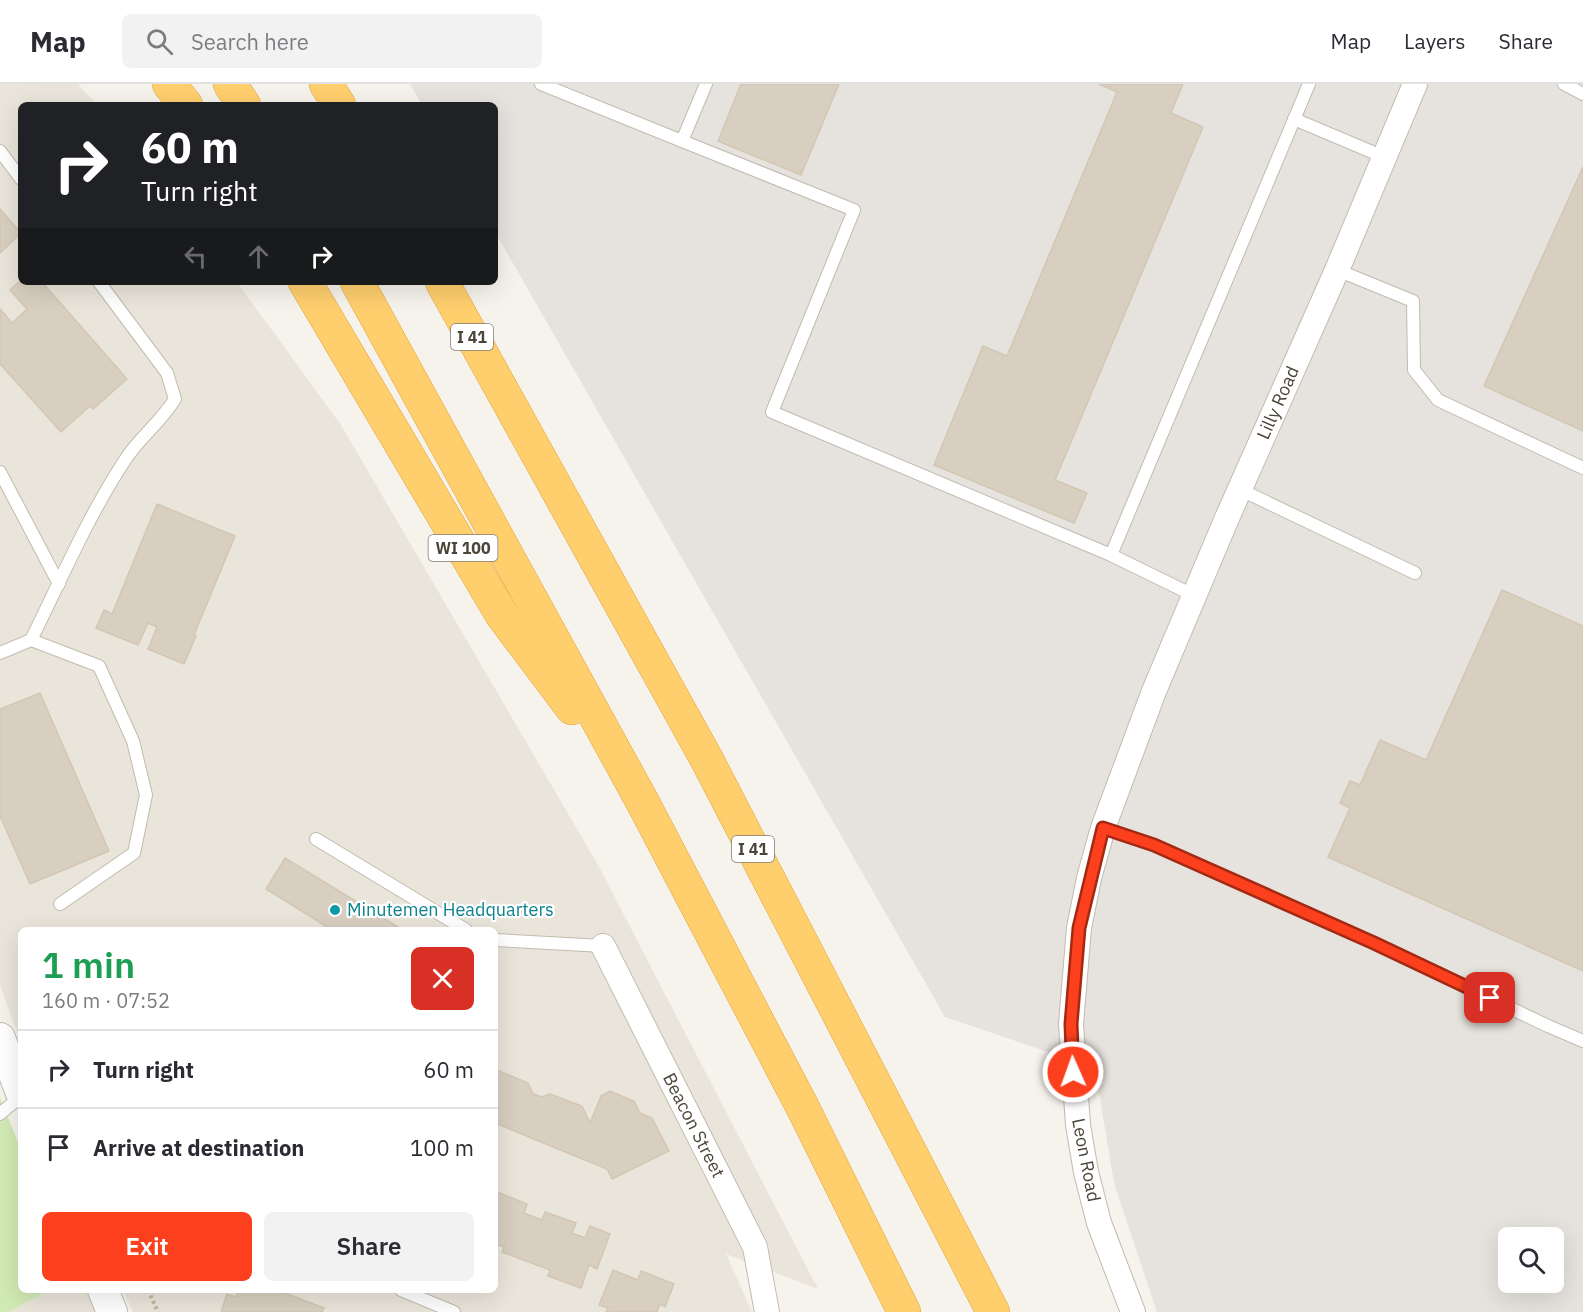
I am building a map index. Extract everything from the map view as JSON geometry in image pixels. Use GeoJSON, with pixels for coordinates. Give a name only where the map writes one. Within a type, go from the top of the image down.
{"type":"FeatureCollection","features":[{"type":"Feature","properties":{"kind":"highway"},"geometry":{"type":"LineString","coordinates":[[169,84],[184,102]]}},
{"type":"Feature","properties":{"kind":"highway"},"geometry":{"type":"LineString","coordinates":[[230,84],[242,102]]}},
{"type":"Feature","properties":{"kind":"highway"},"geometry":{"type":"LineString","coordinates":[[326,84],[337,102]]}},
{"type":"Feature","properties":{"kind":"highway","name":"WI 100"},"geometry":{"type":"LineString","coordinates":[[307,285],[502,615],[642,801]]}},
{"type":"Feature","properties":{"kind":"highway"},"geometry":{"type":"LineString","coordinates":[[359,285],[642,801],[803,1108],[904,1312]]}},
{"type":"Feature","properties":{"kind":"highway","name":"I 41"},"geometry":{"type":"LineString","coordinates":[[444,285],[706,758],[993,1312]]}},
{"type":"Feature","properties":{"kind":"street","name":"Lilly Road"},"geometry":{"type":"LineString","coordinates":[[1142,724],[1239,489],[1337,270],[1415,84]]}},
{"type":"Feature","properties":{"kind":"street","name":"Leon Road"},"geometry":{"type":"LineString","coordinates":[[1134,1312],[1099,1223],[1086,1172],[1078,1125],[1071,1024],[1079,928],[1103,828],[1142,724]]}},
{"type":"Feature","properties":{"kind":"street","name":"Beacon Street"},"geometry":{"type":"LineString","coordinates":[[603,945],[755,1247],[767,1312]]}},
{"type":"Feature","properties":{"kind":"street"},"geometry":{"type":"LineString","coordinates":[[0,1038],[18,1087]]}},
{"type":"Feature","properties":{"kind":"street"},"geometry":{"type":"LineString","coordinates":[[104,1293],[112,1312]]}},
{"type":"Feature","properties":{"kind":"lane"},"geometry":{"type":"LineString","coordinates":[[542,84],[854,210],[772,412],[1111,555],[1195,596]]}},
{"type":"Feature","properties":{"kind":"lane"},"geometry":{"type":"LineString","coordinates":[[682,141],[706,84]]}},
{"type":"Feature","properties":{"kind":"lane"},"geometry":{"type":"LineString","coordinates":[[1111,555],[1309,84]]}},
{"type":"Feature","properties":{"kind":"lane"},"geometry":{"type":"LineString","coordinates":[[1564,84],[1583,94]]}},
{"type":"Feature","properties":{"kind":"lane"},"geometry":{"type":"LineString","coordinates":[[1294,119],[1384,157]]}},
{"type":"Feature","properties":{"kind":"lane"},"geometry":{"type":"LineString","coordinates":[[0,151],[18,175]]}},
{"type":"Feature","properties":{"kind":"lane"},"geometry":{"type":"LineString","coordinates":[[1337,270],[1413,301],[1414,370],[1438,400],[1583,468]]}},
{"type":"Feature","properties":{"kind":"lane"},"geometry":{"type":"LineString","coordinates":[[0,653],[31,640],[104,493],[127,457],[164,416],[174,399],[167,373],[101,285]]}},
{"type":"Feature","properties":{"kind":"lane"},"geometry":{"type":"LineString","coordinates":[[0,472],[59,584]]}},
{"type":"Feature","properties":{"kind":"lane"},"geometry":{"type":"LineString","coordinates":[[1239,489],[1415,573]]}},
{"type":"Feature","properties":{"kind":"lane"},"geometry":{"type":"LineString","coordinates":[[31,640],[99,666],[134,741],[146,795],[134,853],[60,904]]}},
{"type":"Feature","properties":{"kind":"lane"},"geometry":{"type":"LineString","coordinates":[[1103,828],[1154,845],[1186,859],[1374,943],[1583,1041]]}},
{"type":"Feature","properties":{"kind":"lane"},"geometry":{"type":"LineString","coordinates":[[316,839],[461,927]]}},
{"type":"Feature","properties":{"kind":"lane"},"geometry":{"type":"LineString","coordinates":[[498,940],[603,945]]}},
{"type":"Feature","properties":{"kind":"lane"},"geometry":{"type":"LineString","coordinates":[[0,1114],[18,1098]]}},
{"type":"Feature","properties":{"kind":"lane"},"geometry":{"type":"LineString","coordinates":[[408,1293],[454,1312]]}},
{"type":"Feature","properties":{"kind":"path"},"geometry":{"type":"LineString","coordinates":[[149,1293],[158,1312]]}},
{"type":"Feature","properties":{"kind":"shaded area"},"geometry":{"type":"Polygon","coordinates":[[[0,84],[78,84],[94,102],[18,102],[18,285],[239,285],[341,425],[598,865],[818,1289],[726,1254],[752,1312],[133,1312],[124,1293],[498,1293],[498,927],[18,927],[18,1035],[0,985],[0,84]]]}},
{"type":"Feature","properties":{"kind":"shaded area"},"geometry":{"type":"Polygon","coordinates":[[[410,84],[1583,84],[1583,1312],[1157,1312],[1114,1183],[1095,1068],[945,1017],[498,237],[498,102],[420,102],[410,84]]]}},
{"type":"Feature","properties":{"kind":"shaded area"},"geometry":{"type":"Polygon","coordinates":[[[44,1293],[91,1293],[99,1312],[9,1312],[44,1293]]]}},
{"type":"Feature","properties":{"kind":"green space"},"geometry":{"type":"Polygon","coordinates":[[[0,1098],[18,1142],[18,1293],[44,1293],[9,1312],[0,1312],[0,1098]]]}},
{"type":"Feature","properties":{"kind":"building"},"geometry":{"type":"Polygon","coordinates":[[[741,84],[839,84],[801,175],[718,141],[741,84]]]}},
{"type":"Feature","properties":{"kind":"building"},"geometry":{"type":"Polygon","coordinates":[[[1099,84],[1183,84],[1171,113],[1203,127],[1055,480],[1087,493],[1074,523],[934,465],[983,346],[1007,356],[1117,92],[1099,84]]]}},
{"type":"Feature","properties":{"kind":"building"},"geometry":{"type":"Polygon","coordinates":[[[1583,167],[1583,431],[1484,386],[1583,167]]]}},
{"type":"Feature","properties":{"kind":"building"},"geometry":{"type":"Polygon","coordinates":[[[0,209],[18,230],[18,236],[0,253],[0,209]]]}},
{"type":"Feature","properties":{"kind":"building"},"geometry":{"type":"Polygon","coordinates":[[[18,283],[18,285],[45,285],[127,379],[93,409],[90,406],[61,432],[0,364],[0,309],[12,323],[27,309],[10,290],[18,283]]]}},
{"type":"Feature","properties":{"kind":"building"},"geometry":{"type":"Polygon","coordinates":[[[157,504],[235,536],[184,664],[148,649],[157,627],[148,623],[138,645],[96,628],[104,610],[112,614],[157,504]]]}},
{"type":"Feature","properties":{"kind":"building"},"geometry":{"type":"Polygon","coordinates":[[[1502,590],[1583,626],[1583,971],[1328,857],[1350,808],[1340,803],[1350,781],[1360,785],[1380,740],[1426,760],[1502,590]]]}},
{"type":"Feature","properties":{"kind":"building"},"geometry":{"type":"Polygon","coordinates":[[[40,693],[109,851],[30,884],[0,816],[0,709],[40,693]]]}},
{"type":"Feature","properties":{"kind":"building","name":"Minutemen Headquarters"},"geometry":{"type":"Polygon","coordinates":[[[285,858],[398,927],[327,927],[266,889],[285,858]]]}},
{"type":"Feature","properties":{"kind":"building"},"geometry":{"type":"Polygon","coordinates":[[[498,1070],[528,1083],[533,1094],[542,1097],[550,1094],[582,1106],[590,1123],[601,1096],[610,1091],[634,1101],[640,1113],[652,1118],[669,1151],[612,1179],[607,1169],[498,1124],[498,1070]]]}},
{"type":"Feature","properties":{"kind":"building"},"geometry":{"type":"Polygon","coordinates":[[[498,1192],[527,1204],[524,1213],[542,1220],[545,1212],[576,1223],[572,1233],[585,1238],[590,1226],[610,1234],[597,1269],[589,1265],[581,1288],[548,1276],[550,1270],[502,1252],[504,1247],[498,1245],[498,1192]]]}},
{"type":"Feature","properties":{"kind":"building"},"geometry":{"type":"Polygon","coordinates":[[[613,1270],[638,1280],[641,1271],[674,1284],[665,1307],[660,1304],[657,1312],[606,1312],[608,1308],[599,1305],[613,1270]]]}},
{"type":"Feature","properties":{"kind":"building"},"geometry":{"type":"Polygon","coordinates":[[[237,1293],[285,1293],[324,1308],[322,1312],[221,1312],[227,1294],[236,1297],[237,1293]]]}},
{"type":"Feature","properties":{"kind":"place","name":"Minutemen Headquarters"},"geometry":{"type":"Point","coordinates":[335,910]}},
{"type":"Feature","properties":{"kind":"route"},"geometry":{"type":"LineString","coordinates":[[1073,1072],[1071,1024],[1079,928],[1089,878],[1103,828],[1154,845],[1374,943],[1490,998]]}}]}
